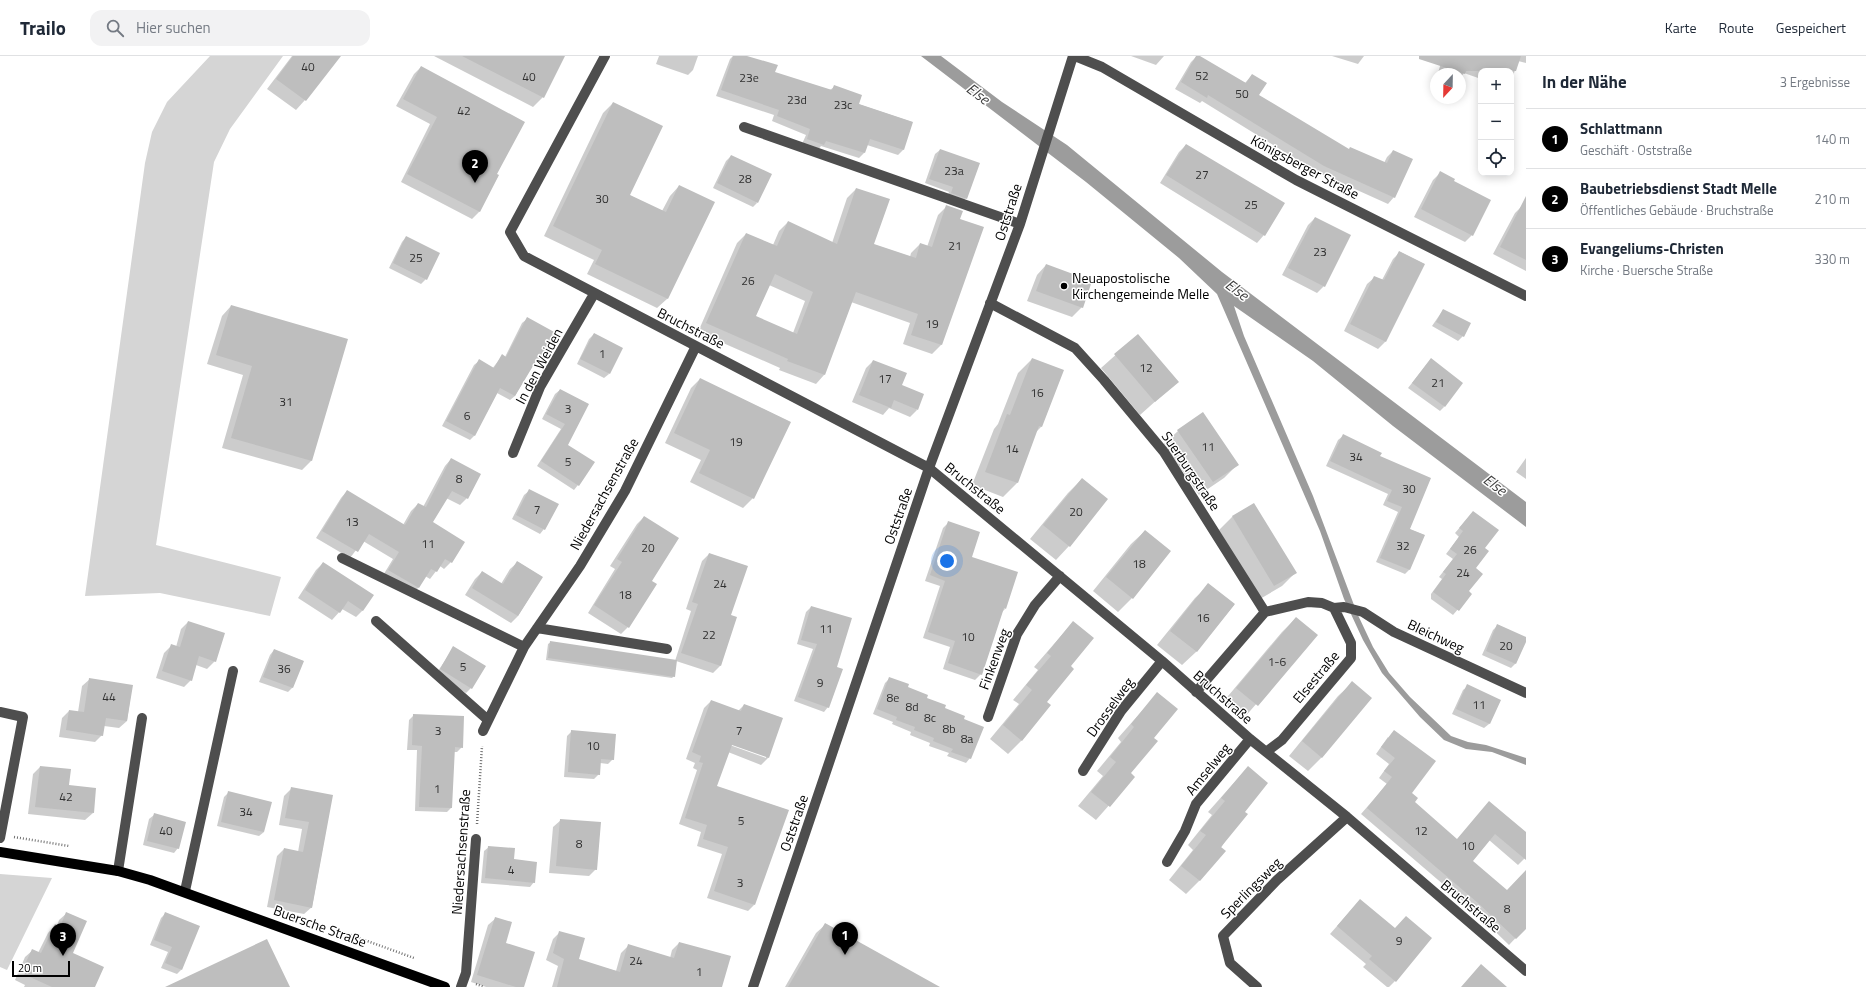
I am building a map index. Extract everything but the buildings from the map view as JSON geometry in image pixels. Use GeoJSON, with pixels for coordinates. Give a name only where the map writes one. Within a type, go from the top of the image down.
{"type":"FeatureCollection","features":[{"type":"Feature","properties":{"kind":"main road","name":"Buersche Straße"},"geometry":{"type":"LineString","coordinates":[[0,852],[118,871],[185,891],[440,986]]}},
{"type":"Feature","properties":{"kind":"street","name":"Bruchstraße"},"geometry":{"type":"LineString","coordinates":[[605,56],[510,232],[524,256],[594,294],[929,468],[1162,661],[1250,739],[1347,817],[1526,971]]}},
{"type":"Feature","properties":{"kind":"street","name":"Oststraße"},"geometry":{"type":"LineString","coordinates":[[753,987],[929,468],[1020,224],[1035,171],[1074,56]]}},
{"type":"Feature","properties":{"kind":"street","name":"Königsberger Straße"},"geometry":{"type":"LineString","coordinates":[[1074,56],[1102,67],[1296,180],[1526,296]]}},
{"type":"Feature","properties":{"kind":"street"},"geometry":{"type":"LineString","coordinates":[[744,127],[1020,224]]}},
{"type":"Feature","properties":{"kind":"street","name":"In den Weiden"},"geometry":{"type":"LineString","coordinates":[[512,453],[540,387],[594,294]]}},
{"type":"Feature","properties":{"kind":"street","name":"Suerburgstraße"},"geometry":{"type":"LineString","coordinates":[[990,303],[1076,348],[1164,452],[1265,612]]}},
{"type":"Feature","properties":{"kind":"street","name":"Niedersachsenstraße"},"geometry":{"type":"LineString","coordinates":[[483,731],[524,647],[580,566],[625,491],[696,346]]}},
{"type":"Feature","properties":{"kind":"street"},"geometry":{"type":"LineString","coordinates":[[342,558],[524,647]]}},
{"type":"Feature","properties":{"kind":"street","name":"Finkenweg"},"geometry":{"type":"LineString","coordinates":[[988,717],[1017,634],[1035,605],[1060,576]]}},
{"type":"Feature","properties":{"kind":"street","name":"Bleichweg"},"geometry":{"type":"LineString","coordinates":[[1265,612],[1308,602],[1322,603],[1339,608],[1363,612],[1394,632],[1526,693]]}},
{"type":"Feature","properties":{"kind":"street","name":"Elsestraße"},"geometry":{"type":"LineString","coordinates":[[1266,752],[1282,740],[1350,658],[1351,643],[1339,608]]}},
{"type":"Feature","properties":{"kind":"street"},"geometry":{"type":"LineString","coordinates":[[1196,692],[1265,612]]}},
{"type":"Feature","properties":{"kind":"street"},"geometry":{"type":"LineString","coordinates":[[376,621],[488,720]]}},
{"type":"Feature","properties":{"kind":"street"},"geometry":{"type":"LineString","coordinates":[[537,628],[667,648]]}},
{"type":"Feature","properties":{"kind":"street","name":"Drosselweg"},"geometry":{"type":"LineString","coordinates":[[1083,771],[1121,711],[1162,661]]}},
{"type":"Feature","properties":{"kind":"street"},"geometry":{"type":"LineString","coordinates":[[185,891],[233,671]]}},
{"type":"Feature","properties":{"kind":"street"},"geometry":{"type":"LineString","coordinates":[[0,712],[23,716],[0,838]]}},
{"type":"Feature","properties":{"kind":"street"},"geometry":{"type":"LineString","coordinates":[[118,871],[142,718]]}},
{"type":"Feature","properties":{"kind":"street","name":"Amselweg"},"geometry":{"type":"LineString","coordinates":[[1167,862],[1185,832],[1196,804],[1250,739]]}},
{"type":"Feature","properties":{"kind":"street","name":"Sperlingsweg"},"geometry":{"type":"LineString","coordinates":[[1257,987],[1230,963],[1223,936],[1277,880],[1347,817]]}},
{"type":"Feature","properties":{"kind":"street","name":"Niedersachsenstraße"},"geometry":{"type":"LineString","coordinates":[[461,987],[466,973],[476,839]]}},
{"type":"Feature","properties":{"kind":"path","name":"Niedersachsenstraße"},"geometry":{"type":"LineString","coordinates":[[476,839],[483,731]]}},
{"type":"Feature","properties":{"kind":"shaded area"},"geometry":{"type":"Polygon","coordinates":[[[210,56],[283,56],[230,129],[214,162],[156,545],[281,577],[270,616],[160,593],[85,596],[145,163],[152,132],[167,102],[210,56]]]}},
{"type":"Feature","properties":{"kind":"shaded area"},"geometry":{"type":"Polygon","coordinates":[[[0,874],[52,878],[7,970],[0,967],[0,874]]]}},
{"type":"Feature","properties":{"kind":"water","name":"Else"},"geometry":{"type":"Polygon","coordinates":[[[921,56],[941,56],[1002,102],[1067,145],[1222,272],[1526,502],[1526,527],[1393,426],[1313,361],[1234,306],[1244,336],[1313,496],[1357,613],[1373,647],[1389,673],[1410,697],[1451,736],[1468,742],[1486,745],[1526,758],[1526,765],[1492,752],[1466,749],[1444,740],[1420,717],[1382,673],[1363,640],[1344,599],[1320,531],[1217,294],[1179,258],[1086,182],[921,56]]]}},
{"type":"Feature","properties":{"kind":"place","name":"Baubetriebsdienst Stadt Melle"},"geometry":{"type":"Point","coordinates":[475,183]}},
{"type":"Feature","properties":{"kind":"place","name":"Neuapostolische Kirchengemeinde Melle"},"geometry":{"type":"Point","coordinates":[1064,286]}},
{"type":"Feature","properties":{"kind":"place","name":"Schlattmann"},"geometry":{"type":"Point","coordinates":[845,955]}},
{"type":"Feature","properties":{"kind":"place","name":"Evangeliums-Christen"},"geometry":{"type":"Point","coordinates":[63,956]}}]}
